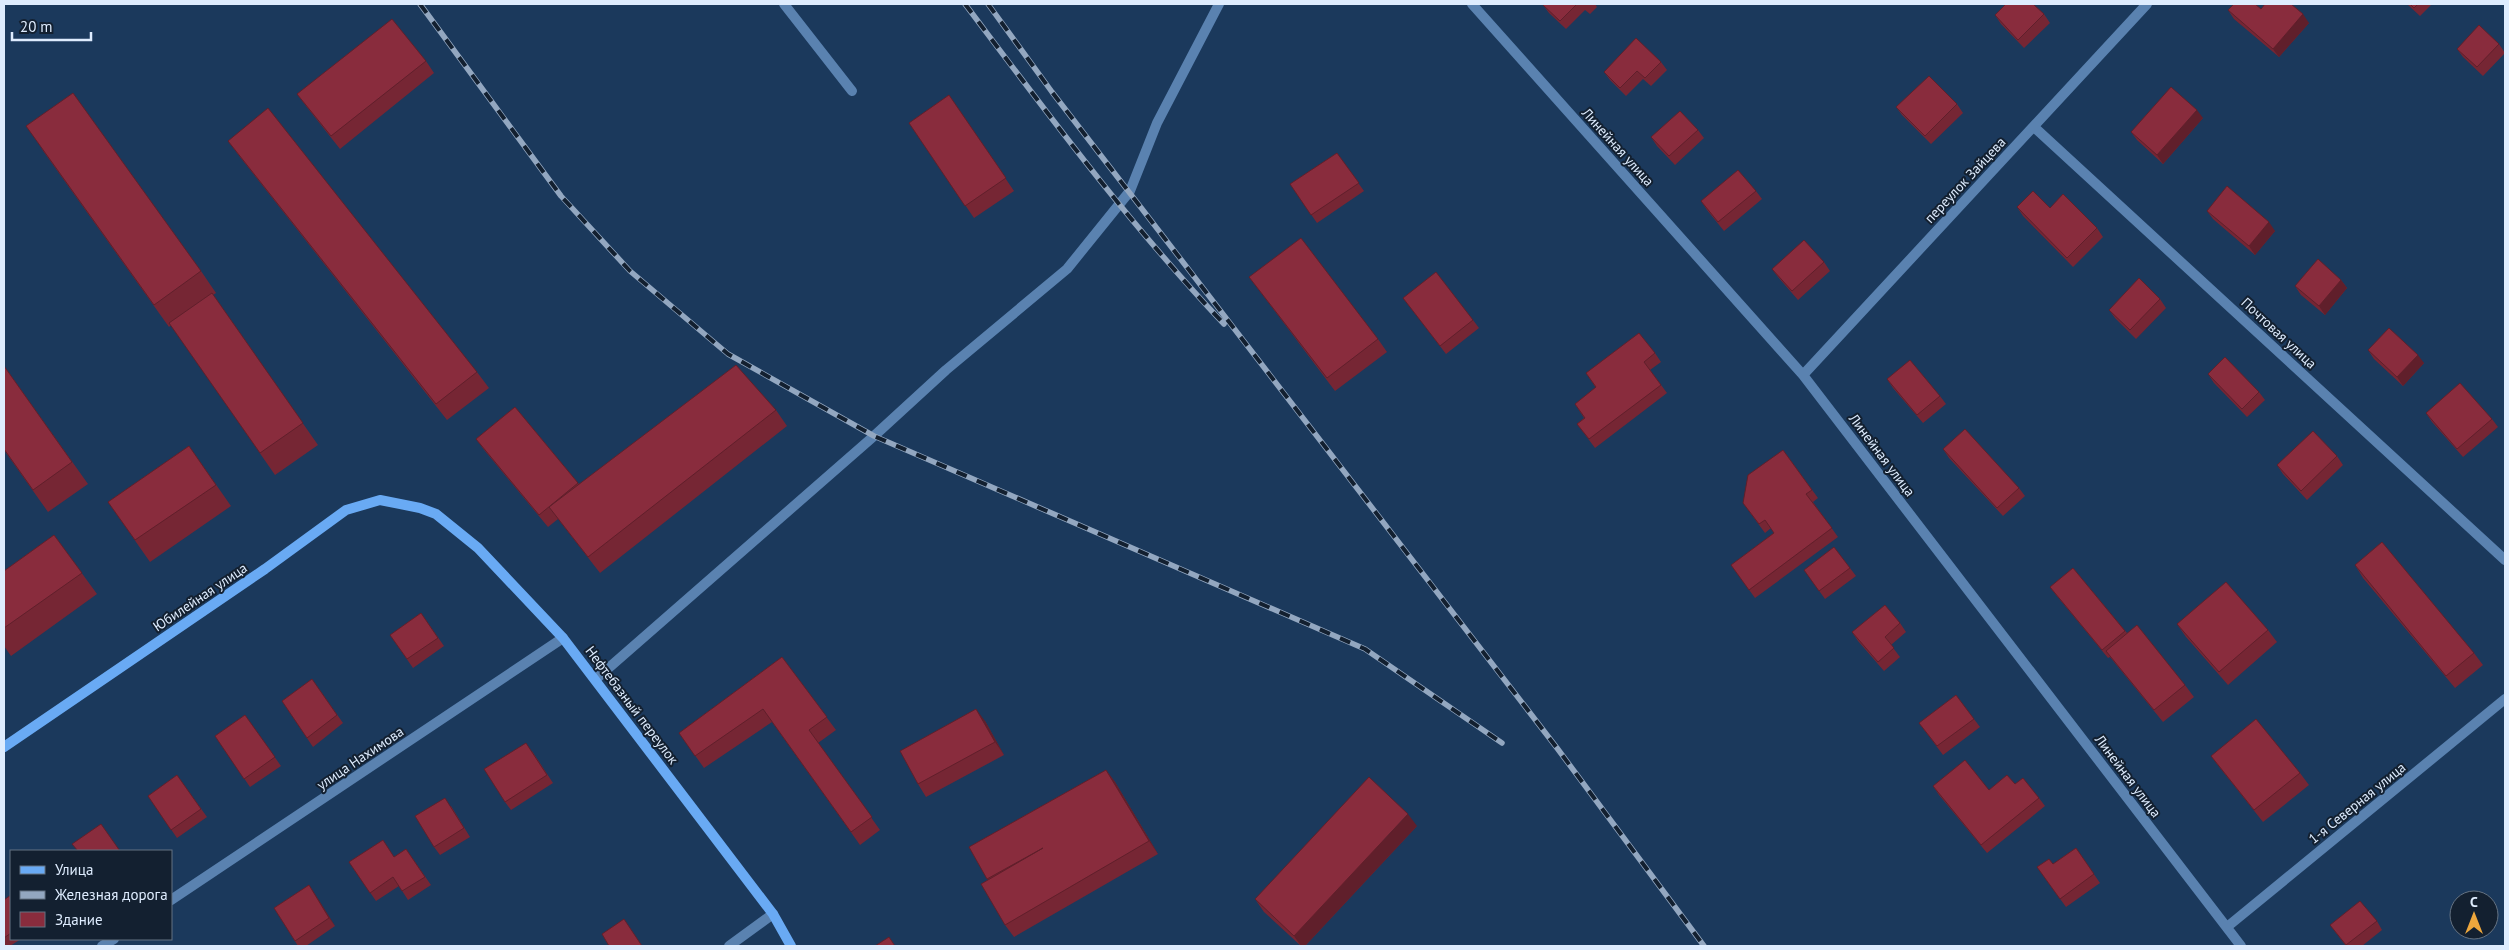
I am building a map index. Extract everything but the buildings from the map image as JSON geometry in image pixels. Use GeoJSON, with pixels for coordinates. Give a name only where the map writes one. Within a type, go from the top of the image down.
{"type":"FeatureCollection","features":[{"type":"Feature","properties":{"kind":"main road","name":"Юбилейная улица"},"geometry":{"type":"LineString","coordinates":[[4,747],[265,569],[346,510],[380,500],[420,508]]}},
{"type":"Feature","properties":{"kind":"main road","name":"Нефтебазный переулок"},"geometry":{"type":"LineString","coordinates":[[420,508],[436,514],[478,548],[563,638],[773,914],[792,946]]}},
{"type":"Feature","properties":{"kind":"street"},"geometry":{"type":"LineString","coordinates":[[784,4],[852,91]]}},
{"type":"Feature","properties":{"kind":"street"},"geometry":{"type":"LineString","coordinates":[[596,679],[867,443],[946,370],[1067,269],[1130,191],[1157,123],[1219,4]]}},
{"type":"Feature","properties":{"kind":"street","name":"Линейная улица"},"geometry":{"type":"LineString","coordinates":[[1472,4],[1803,375],[2241,946]]}},
{"type":"Feature","properties":{"kind":"street","name":"переулок Зайцева"},"geometry":{"type":"LineString","coordinates":[[1803,375],[2147,4]]}},
{"type":"Feature","properties":{"kind":"street","name":"Почтовая улица"},"geometry":{"type":"LineString","coordinates":[[2034,126],[2505,560]]}},
{"type":"Feature","properties":{"kind":"street","name":"улица Нахимова"},"geometry":{"type":"LineString","coordinates":[[172,899],[563,638]]}},
{"type":"Feature","properties":{"kind":"street","name":"1-я Северная улица"},"geometry":{"type":"LineString","coordinates":[[2227,927],[2505,699]]}},
{"type":"Feature","properties":{"kind":"street"},"geometry":{"type":"LineString","coordinates":[[729,946],[773,914]]}},
{"type":"Feature","properties":{"kind":"railway"},"geometry":{"type":"LineString","coordinates":[[420,4],[561,196],[630,271],[728,354],[874,436],[1365,649],[1502,743]]}},
{"type":"Feature","properties":{"kind":"railway"},"geometry":{"type":"LineString","coordinates":[[965,4],[1122,208],[1224,324]]}},
{"type":"Feature","properties":{"kind":"railway"},"geometry":{"type":"LineString","coordinates":[[988,4],[1052,92],[1557,748],[1704,946]]}}]}
